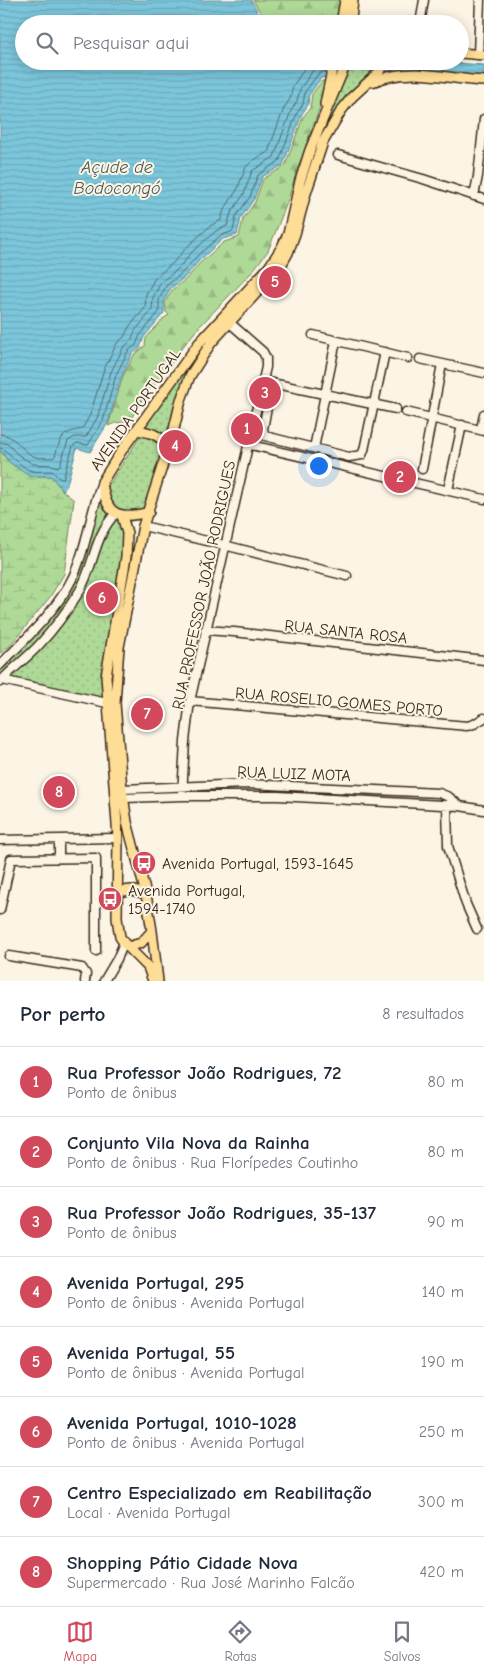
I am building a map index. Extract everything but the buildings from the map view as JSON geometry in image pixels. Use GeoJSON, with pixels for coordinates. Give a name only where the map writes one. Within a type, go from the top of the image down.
{"type":"FeatureCollection","features":[{"type":"Feature","properties":{"kind":"main road"},"geometry":{"type":"LineString","coordinates":[[342,15],[344,0]]}},
{"type":"Feature","properties":{"kind":"main road"},"geometry":{"type":"LineString","coordinates":[[352,15],[353,0]]}},
{"type":"Feature","properties":{"kind":"main road","name":"AVENIDA PORTUGAL"},"geometry":{"type":"LineString","coordinates":[[335,70],[336,77]]}},
{"type":"Feature","properties":{"kind":"main road","name":"AVENIDA PORTUGAL"},"geometry":{"type":"LineString","coordinates":[[153,981],[148,967],[120,937],[118,924],[118,838],[107,703],[107,665],[126,557],[127,532],[119,515],[106,502],[102,482],[199,343],[269,267],[279,252],[288,234],[300,181],[314,138],[336,77],[341,70]]}},
{"type":"Feature","properties":{"kind":"main road","name":"AVENIDA PORTUGAL"},"geometry":{"type":"LineString","coordinates":[[158,981],[146,894],[127,822],[115,703],[117,663],[144,526],[169,447],[181,400],[190,376],[211,343],[280,267],[296,234],[306,192],[323,142],[352,97],[380,70]]}},
{"type":"Feature","properties":{"kind":"main road"},"geometry":{"type":"LineString","coordinates":[[367,84],[385,77],[411,74],[484,81]]}},
{"type":"Feature","properties":{"kind":"main road"},"geometry":{"type":"LineString","coordinates":[[137,430],[155,434],[169,447]]}},
{"type":"Feature","properties":{"kind":"main road"},"geometry":{"type":"LineString","coordinates":[[119,515],[134,516],[149,512]]}},
{"type":"Feature","properties":{"kind":"main road"},"geometry":{"type":"LineString","coordinates":[[117,892],[131,890],[146,894]]}},
{"type":"Feature","properties":{"kind":"main road"},"geometry":{"type":"LineString","coordinates":[[126,945],[141,943],[152,931]]}},
{"type":"Feature","properties":{"kind":"street"},"geometry":{"type":"LineString","coordinates":[[422,15],[424,0]]}},
{"type":"Feature","properties":{"kind":"street"},"geometry":{"type":"LineString","coordinates":[[480,0],[481,55]]}},
{"type":"Feature","properties":{"kind":"street"},"geometry":{"type":"LineString","coordinates":[[474,196],[484,120]]}},
{"type":"Feature","properties":{"kind":"street"},"geometry":{"type":"LineString","coordinates":[[338,155],[423,179],[484,199]]}},
{"type":"Feature","properties":{"kind":"street","name":"RUA PROFESSOR JOÃO RODRIGUES"},"geometry":{"type":"LineString","coordinates":[[182,796],[190,701],[266,363],[263,352],[230,323]]}},
{"type":"Feature","properties":{"kind":"street"},"geometry":{"type":"LineString","coordinates":[[313,335],[408,358]]}},
{"type":"Feature","properties":{"kind":"street"},"geometry":{"type":"LineString","coordinates":[[314,448],[336,342]]}},
{"type":"Feature","properties":{"kind":"street"},"geometry":{"type":"LineString","coordinates":[[269,396],[264,424],[265,436],[349,457],[362,455],[385,352]]}},
{"type":"Feature","properties":{"kind":"street"},"geometry":{"type":"LineString","coordinates":[[420,359],[484,373]]}},
{"type":"Feature","properties":{"kind":"street"},"geometry":{"type":"LineString","coordinates":[[422,469],[442,364]]}},
{"type":"Feature","properties":{"kind":"street"},"geometry":{"type":"LineString","coordinates":[[262,380],[396,410]]}},
{"type":"Feature","properties":{"kind":"street"},"geometry":{"type":"LineString","coordinates":[[406,412],[482,430],[484,414]]}},
{"type":"Feature","properties":{"kind":"street"},"geometry":{"type":"LineString","coordinates":[[448,490],[462,425]]}},
{"type":"Feature","properties":{"kind":"street"},"geometry":{"type":"LineString","coordinates":[[247,444],[484,499]]}},
{"type":"Feature","properties":{"kind":"street"},"geometry":{"type":"LineString","coordinates":[[0,665],[47,616],[63,595],[80,559],[94,502],[102,482]]}},
{"type":"Feature","properties":{"kind":"street"},"geometry":{"type":"LineString","coordinates":[[1,681],[40,644],[67,611],[89,571],[101,532],[107,522],[119,515]]}},
{"type":"Feature","properties":{"kind":"street"},"geometry":{"type":"LineString","coordinates":[[144,526],[347,576]]}},
{"type":"Feature","properties":{"kind":"street","name":"RUA SANTA ROSA"},"geometry":{"type":"LineString","coordinates":[[205,630],[484,660]]}},
{"type":"Feature","properties":{"kind":"street"},"geometry":{"type":"LineString","coordinates":[[1,681],[107,703]]}},
{"type":"Feature","properties":{"kind":"street","name":"RUA ROSELIO GOMES PORTO"},"geometry":{"type":"LineString","coordinates":[[190,701],[467,726],[484,718]]}},
{"type":"Feature","properties":{"kind":"street","name":"RUA LUIZ MOTA"},"geometry":{"type":"LineString","coordinates":[[123,794],[221,784],[276,784],[439,793],[449,797],[460,806]]}},
{"type":"Feature","properties":{"kind":"street","name":"RUA LUIZ MOTA"},"geometry":{"type":"LineString","coordinates":[[123,794],[278,796],[447,805],[484,810]]}},
{"type":"Feature","properties":{"kind":"street"},"geometry":{"type":"LineString","coordinates":[[447,805],[448,846],[466,904],[477,929]]}},
{"type":"Feature","properties":{"kind":"street"},"geometry":{"type":"LineString","coordinates":[[0,840],[118,838]]}},
{"type":"Feature","properties":{"kind":"street"},"geometry":{"type":"LineString","coordinates":[[59,839],[59,858]]}},
{"type":"Feature","properties":{"kind":"street"},"geometry":{"type":"LineString","coordinates":[[0,910],[12,860],[96,858],[96,951]]}},
{"type":"Feature","properties":{"kind":"street"},"geometry":{"type":"LineString","coordinates":[[104,981],[126,945]]}},
{"type":"Feature","properties":{"kind":"street"},"geometry":{"type":"LineString","coordinates":[[8,956],[82,968],[86,974],[85,981]]}},
{"type":"Feature","properties":{"kind":"green space"},"geometry":{"type":"Polygon","coordinates":[[[253,0],[342,0],[340,15],[262,15],[253,0]]]}},
{"type":"Feature","properties":{"kind":"green space"},"geometry":{"type":"Polygon","coordinates":[[[356,70],[375,71],[322,137],[285,254],[277,267],[208,342],[167,442],[141,429],[192,355],[276,260],[306,165],[346,72],[356,70]]]}},
{"type":"Feature","properties":{"kind":"green space"},"geometry":{"type":"Polygon","coordinates":[[[322,81],[326,81],[321,104],[288,200],[268,251],[251,273],[199,327],[181,349],[159,380],[146,393],[129,422],[115,423],[108,426],[123,376],[134,355],[145,346],[146,338],[169,315],[166,312],[165,302],[173,289],[224,242],[239,237],[243,219],[255,202],[263,179],[285,166],[303,117],[310,108],[312,94],[322,81]]]}},
{"type":"Feature","properties":{"kind":"green space"},"geometry":{"type":"Polygon","coordinates":[[[141,435],[162,443],[164,451],[145,509],[131,514],[113,508],[106,489],[141,435]]]}},
{"type":"Feature","properties":{"kind":"green space"},"geometry":{"type":"Polygon","coordinates":[[[0,450],[9,462],[29,476],[51,476],[65,493],[74,500],[64,574],[50,597],[9,647],[0,653],[0,450]]]}},
{"type":"Feature","properties":{"kind":"green space"},"geometry":{"type":"Polygon","coordinates":[[[100,499],[111,514],[101,527],[88,569],[70,602],[44,636],[0,679],[0,669],[64,598],[100,499]]]}},
{"type":"Feature","properties":{"kind":"green space"},"geometry":{"type":"Polygon","coordinates":[[[116,516],[123,524],[125,543],[102,684],[103,700],[7,679],[71,608],[103,533],[116,516]]]}},
{"type":"Feature","properties":{"kind":"water","name":"Açude de Bodocongó"},"geometry":{"type":"Polygon","coordinates":[[[0,0],[251,0],[259,15],[15,15],[15,70],[356,70],[321,78],[309,95],[308,105],[302,114],[283,165],[262,177],[254,199],[241,218],[237,235],[223,239],[185,277],[171,288],[164,301],[164,313],[144,337],[140,348],[132,354],[121,378],[108,423],[90,452],[77,448],[67,484],[63,491],[51,476],[29,476],[9,462],[0,450],[0,0]]]}},
{"type":"Feature","properties":{"kind":"water","name":"Açude de Bodocongó"},"geometry":{"type":"Polygon","coordinates":[[[469,64],[484,65],[484,77],[356,70],[469,70],[469,64]]]}},
{"type":"Feature","properties":{"kind":"place","name":"Avenida Portugal, 55"},"geometry":{"type":"Point","coordinates":[275,282]}},
{"type":"Feature","properties":{"kind":"place","name":"Rua Professor João Rodrigues, 35-137"},"geometry":{"type":"Point","coordinates":[265,393]}},
{"type":"Feature","properties":{"kind":"place","name":"Rua Professor João Rodrigues, 72"},"geometry":{"type":"Point","coordinates":[247,429]}},
{"type":"Feature","properties":{"kind":"place","name":"Avenida Portugal, 295"},"geometry":{"type":"Point","coordinates":[175,446]}},
{"type":"Feature","properties":{"kind":"place","name":"Conjunto Vila Nova da Rainha"},"geometry":{"type":"Point","coordinates":[400,477]}},
{"type":"Feature","properties":{"kind":"place","name":"Avenida Portugal, 1010-1028"},"geometry":{"type":"Point","coordinates":[102,598]}},
{"type":"Feature","properties":{"kind":"place","name":"Centro Especializado em Reabilitação"},"geometry":{"type":"Point","coordinates":[147,714]}},
{"type":"Feature","properties":{"kind":"place","name":"Shopping Pátio Cidade Nova"},"geometry":{"type":"Point","coordinates":[59,792]}},
{"type":"Feature","properties":{"kind":"place","name":"Avenida Portugal, 1593-1645"},"geometry":{"type":"Point","coordinates":[144,863]}},
{"type":"Feature","properties":{"kind":"place","name":"Avenida Portugal, 1594-1740"},"geometry":{"type":"Point","coordinates":[110,899]}}]}
